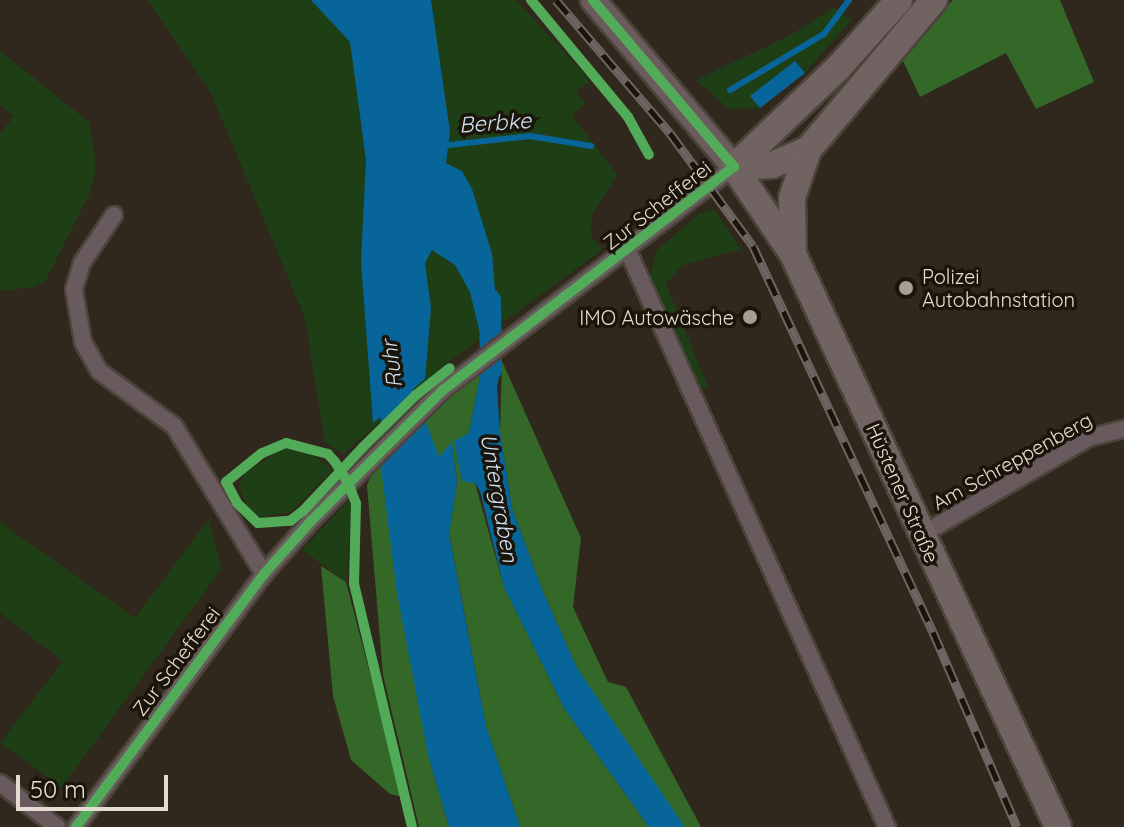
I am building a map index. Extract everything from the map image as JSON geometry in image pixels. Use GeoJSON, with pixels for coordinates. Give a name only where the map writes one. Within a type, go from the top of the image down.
{"type":"FeatureCollection","features":[{"type":"Feature","properties":{"kind":"main road"},"geometry":{"type":"LineString","coordinates":[[734,167],[839,67],[899,0]]}},
{"type":"Feature","properties":{"kind":"main road"},"geometry":{"type":"LineString","coordinates":[[793,254],[792,198],[808,150],[934,0]]}},
{"type":"Feature","properties":{"kind":"main road"},"geometry":{"type":"LineString","coordinates":[[734,167],[772,165],[808,150]]}},
{"type":"Feature","properties":{"kind":"main road","name":"Hüstener Straße"},"geometry":{"type":"LineString","coordinates":[[734,167],[793,254],[1058,827]]}},
{"type":"Feature","properties":{"kind":"street"},"geometry":{"type":"LineString","coordinates":[[593,0],[734,167]]}},
{"type":"Feature","properties":{"kind":"street","name":"Zur Schefferei"},"geometry":{"type":"LineString","coordinates":[[76,827],[264,574],[311,521],[443,390],[734,167]]}},
{"type":"Feature","properties":{"kind":"street"},"geometry":{"type":"LineString","coordinates":[[114,215],[82,263],[74,290],[83,342],[99,371],[174,426],[264,574]]}},
{"type":"Feature","properties":{"kind":"street"},"geometry":{"type":"LineString","coordinates":[[628,251],[887,827]]}},
{"type":"Feature","properties":{"kind":"street","name":"Am Schreppenberg"},"geometry":{"type":"LineString","coordinates":[[921,535],[1088,438],[1124,429]]}},
{"type":"Feature","properties":{"kind":"street"},"geometry":{"type":"LineString","coordinates":[[0,783],[57,827]]}},
{"type":"Feature","properties":{"kind":"green space"},"geometry":{"type":"Polygon","coordinates":[[[148,0],[516,0],[589,82],[576,91],[585,104],[572,115],[617,175],[592,215],[591,236],[602,250],[444,365],[343,454],[325,442],[305,318],[211,93],[148,0]]]}},
{"type":"Feature","properties":{"kind":"green space"},"geometry":{"type":"Polygon","coordinates":[[[953,0],[1060,0],[1094,82],[1036,109],[1006,53],[920,97],[902,59],[953,0]]]}},
{"type":"Feature","properties":{"kind":"green space"},"geometry":{"type":"Polygon","coordinates":[[[834,7],[851,20],[805,73],[795,61],[751,96],[760,108],[729,109],[696,80],[791,35],[834,7]]]}},
{"type":"Feature","properties":{"kind":"green space"},"geometry":{"type":"Polygon","coordinates":[[[0,51],[90,123],[96,168],[90,193],[46,280],[35,287],[0,291],[0,134],[14,116],[0,105],[0,51]]]}},
{"type":"Feature","properties":{"kind":"green space"},"geometry":{"type":"Polygon","coordinates":[[[714,209],[741,249],[681,266],[666,284],[708,387],[702,390],[650,276],[657,250],[699,214],[714,209]]]}},
{"type":"Feature","properties":{"kind":"green space"},"geometry":{"type":"Polygon","coordinates":[[[502,361],[581,538],[573,607],[608,682],[626,687],[701,827],[685,827],[639,763],[577,668],[543,592],[512,508],[500,431],[502,361]]]}},
{"type":"Feature","properties":{"kind":"green space"},"geometry":{"type":"Polygon","coordinates":[[[502,361],[481,371],[469,433],[475,483],[504,587],[564,708],[649,827],[520,827],[486,726],[449,533],[457,482],[452,443],[440,458],[428,755],[449,827],[419,827],[383,675],[367,485],[378,459],[481,370],[502,361]]]}},
{"type":"Feature","properties":{"kind":"green space"},"geometry":{"type":"Polygon","coordinates":[[[283,449],[307,450],[333,470],[291,512],[261,517],[249,510],[239,487],[245,473],[283,449]]]}},
{"type":"Feature","properties":{"kind":"green space"},"geometry":{"type":"Polygon","coordinates":[[[349,500],[352,505],[346,582],[302,550],[349,500]]]}},
{"type":"Feature","properties":{"kind":"green space"},"geometry":{"type":"Polygon","coordinates":[[[208,520],[222,568],[62,787],[0,743],[63,661],[0,613],[0,522],[135,618],[208,520]]]}},
{"type":"Feature","properties":{"kind":"green space"},"geometry":{"type":"Polygon","coordinates":[[[321,566],[346,582],[402,797],[390,794],[351,760],[333,696],[321,566]]]}},
{"type":"Feature","properties":{"kind":"water"},"geometry":{"type":"Polygon","coordinates":[[[311,0],[431,0],[450,132],[446,163],[462,171],[472,189],[492,254],[498,326],[481,338],[470,292],[455,265],[432,250],[425,263],[431,308],[425,379],[373,423],[361,262],[366,160],[350,42],[311,0]]]}},
{"type":"Feature","properties":{"kind":"water"},"geometry":{"type":"Polygon","coordinates":[[[795,61],[805,73],[760,108],[750,96],[795,61]]]}},
{"type":"Feature","properties":{"kind":"water"},"geometry":{"type":"Polygon","coordinates":[[[502,361],[497,387],[500,431],[512,508],[543,592],[577,668],[685,827],[649,827],[564,708],[504,587],[480,491],[475,483],[462,481],[454,441],[469,433],[481,371],[502,361]]]}},
{"type":"Feature","properties":{"kind":"water"},"geometry":{"type":"Polygon","coordinates":[[[425,420],[439,457],[452,442],[457,482],[449,534],[486,726],[520,827],[449,827],[428,755],[397,593],[380,460],[425,420]]]}},
{"type":"Feature","properties":{"kind":"waterway","name":"Berbke"},"geometry":{"type":"LineString","coordinates":[[730,90],[824,34],[849,0]]}},
{"type":"Feature","properties":{"kind":"waterway","name":"Berbke"},"geometry":{"type":"LineString","coordinates":[[440,146],[530,136],[591,146]]}},
{"type":"Feature","properties":{"kind":"waterway","name":"Untergraben"},"geometry":{"type":"LineString","coordinates":[[490,300],[491,370]]}},
{"type":"Feature","properties":{"kind":"waterway","name":"Ruhr"},"geometry":{"type":"LineString","coordinates":[[391,356],[405,472]]}},
{"type":"Feature","properties":{"kind":"railway"},"geometry":{"type":"LineString","coordinates":[[556,0],[670,133],[753,246],[933,632],[1017,827]]}},
{"type":"Feature","properties":{"kind":"cycle path"},"geometry":{"type":"LineString","coordinates":[[531,0],[628,117],[649,155]]}},
{"type":"Feature","properties":{"kind":"cycle path"},"geometry":{"type":"LineString","coordinates":[[76,827],[264,574],[311,521],[443,390],[734,167],[593,0]]}},
{"type":"Feature","properties":{"kind":"cycle path"},"geometry":{"type":"LineString","coordinates":[[412,827],[354,584],[356,503],[347,481],[335,462],[328,454],[286,443],[262,453],[226,482],[237,503],[258,523],[290,521],[303,511],[363,447],[416,395],[450,368]]}},
{"type":"Feature","properties":{"kind":"place","name":"Polizei Autobahnstation"},"geometry":{"type":"Point","coordinates":[906,288]}},
{"type":"Feature","properties":{"kind":"place","name":"IMO Autowäsche"},"geometry":{"type":"Point","coordinates":[750,317]}}]}
